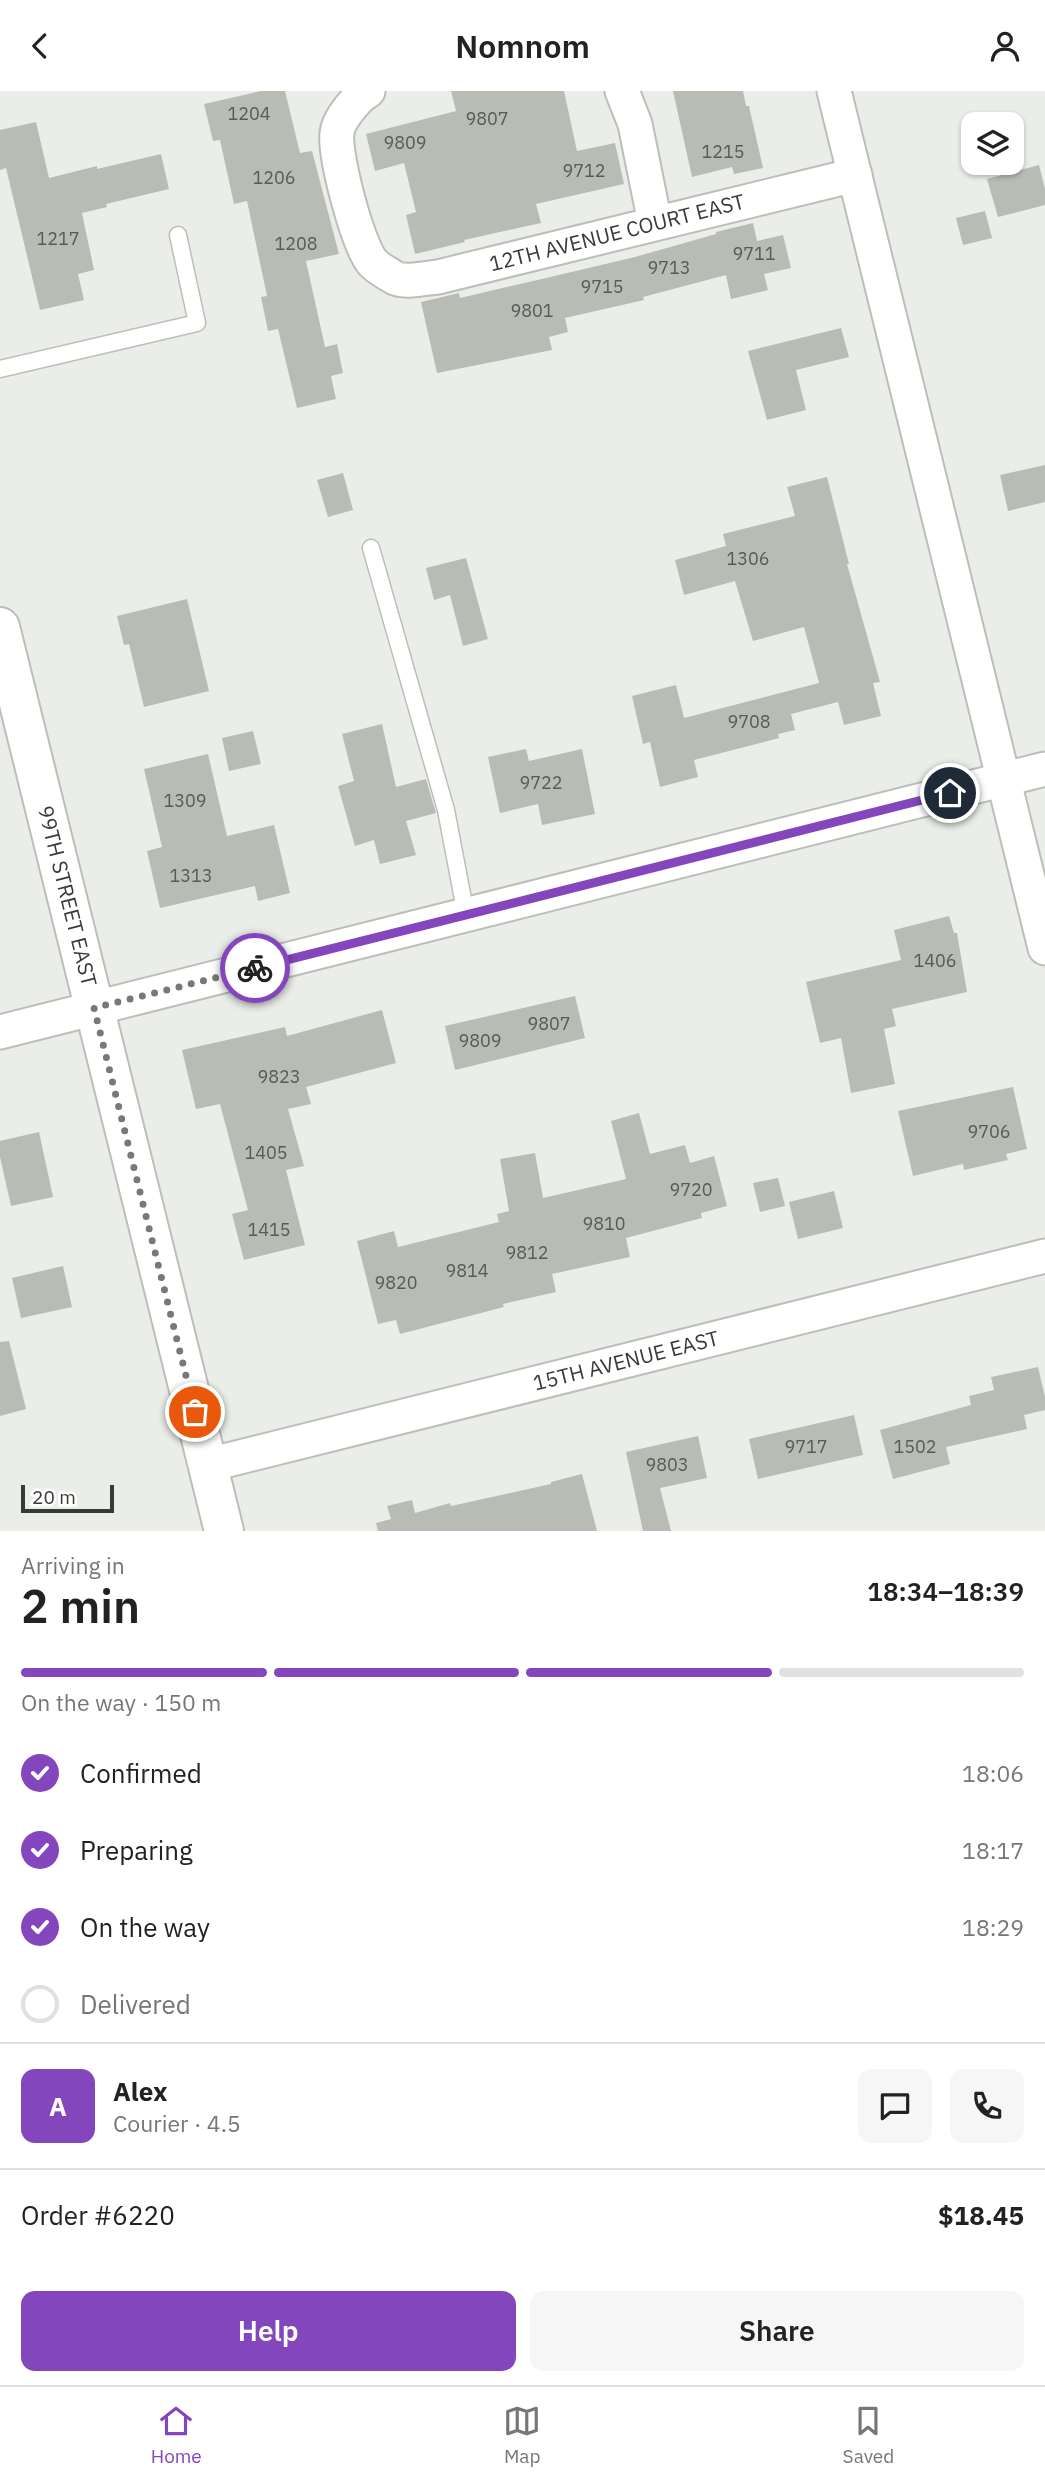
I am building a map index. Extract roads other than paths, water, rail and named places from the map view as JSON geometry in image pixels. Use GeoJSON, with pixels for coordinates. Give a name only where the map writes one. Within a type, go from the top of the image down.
{"type":"FeatureCollection","features":[{"type":"Feature","properties":{"kind":"street"},"geometry":{"type":"LineString","coordinates":[[622,91],[635,124],[655,223]]}},
{"type":"Feature","properties":{"kind":"street"},"geometry":{"type":"LineString","coordinates":[[834,91],[1045,948]]}},
{"type":"Feature","properties":{"kind":"street","name":"12TH AVENUE COURT EAST"},"geometry":{"type":"LineString","coordinates":[[360,98],[337,132],[344,183],[360,241],[372,262],[398,280],[438,277],[855,175]]}},
{"type":"Feature","properties":{"kind":"street","name":"99TH STREET EAST"},"geometry":{"type":"LineString","coordinates":[[0,627],[224,1531]]}},
{"type":"Feature","properties":{"kind":"street"},"geometry":{"type":"LineString","coordinates":[[0,1032],[1045,769]]}},
{"type":"Feature","properties":{"kind":"street","name":"15TH AVENUE EAST"},"geometry":{"type":"LineString","coordinates":[[208,1465],[1045,1256]]}},
{"type":"Feature","properties":{"kind":"lane"},"geometry":{"type":"LineString","coordinates":[[0,369],[197,323],[178,235]]}},
{"type":"Feature","properties":{"kind":"lane"},"geometry":{"type":"LineString","coordinates":[[371,548],[446,810],[466,915]]}}]}
